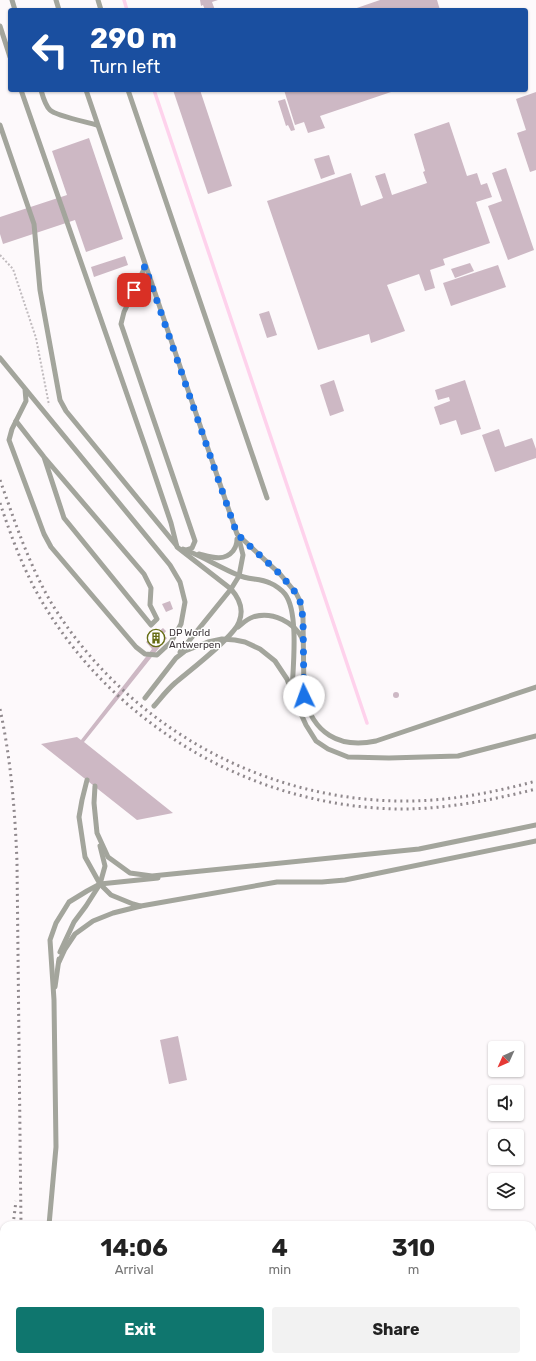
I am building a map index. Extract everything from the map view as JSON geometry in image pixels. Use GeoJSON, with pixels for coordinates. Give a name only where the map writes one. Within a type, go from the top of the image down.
{"type":"FeatureCollection","features":[{"type":"Feature","properties":{"kind":"lane"},"geometry":{"type":"LineString","coordinates":[[0,26],[8,51]]}},
{"type":"Feature","properties":{"kind":"lane"},"geometry":{"type":"LineString","coordinates":[[22,92],[150,460],[171,523],[177,547]]}},
{"type":"Feature","properties":{"kind":"lane"},"geometry":{"type":"LineString","coordinates":[[42,92],[45,103],[50,111],[97,125]]}},
{"type":"Feature","properties":{"kind":"lane"},"geometry":{"type":"LineString","coordinates":[[87,92],[243,555],[239,576],[231,589],[145,698]]}},
{"type":"Feature","properties":{"kind":"lane"},"geometry":{"type":"LineString","coordinates":[[129,92],[267,498]]}},
{"type":"Feature","properties":{"kind":"lane"},"geometry":{"type":"LineString","coordinates":[[0,124],[34,224],[40,290],[60,400],[66,411],[177,547],[231,589],[237,596],[240,604],[240,622],[236,628],[226,639],[173,684],[154,706]]}},
{"type":"Feature","properties":{"kind":"lane"},"geometry":{"type":"LineString","coordinates":[[145,266],[124,312],[121,324],[194,541],[192,548],[185,550]]}},
{"type":"Feature","properties":{"kind":"lane"},"geometry":{"type":"LineString","coordinates":[[0,358],[170,565],[180,582],[185,602],[181,624],[171,642],[157,655],[145,654],[136,647],[51,547],[44,534],[9,440],[12,429],[26,401],[25,389]]}},
{"type":"Feature","properties":{"kind":"lane"},"geometry":{"type":"LineString","coordinates":[[16,421],[44,457],[144,574],[151,588],[150,605],[157,619],[150,625],[64,518],[44,457]]}},
{"type":"Feature","properties":{"kind":"lane"},"geometry":{"type":"LineString","coordinates":[[177,547],[195,553],[221,558],[230,554],[236,546],[237,534]]}},
{"type":"Feature","properties":{"kind":"lane"},"geometry":{"type":"LineString","coordinates":[[237,534],[280,574],[296,593],[302,609],[304,696],[307,708],[318,726],[327,734],[352,744],[363,744],[376,741],[536,687]]}},
{"type":"Feature","properties":{"kind":"lane"},"geometry":{"type":"LineString","coordinates":[[195,553],[239,576],[270,583],[285,594],[290,607],[293,627],[294,641],[292,690]]}},
{"type":"Feature","properties":{"kind":"lane"},"geometry":{"type":"LineString","coordinates":[[236,628],[253,617],[270,616],[278,618],[293,627],[299,633],[304,645]]}},
{"type":"Feature","properties":{"kind":"lane"},"geometry":{"type":"LineString","coordinates":[[176,658],[185,651],[208,642],[226,639],[245,642],[260,649],[268,654],[282,669],[306,725],[316,740],[328,749],[348,757],[389,758],[458,756],[536,736]]}},
{"type":"Feature","properties":{"kind":"lane"},"geometry":{"type":"LineString","coordinates":[[87,780],[79,817],[85,857],[100,884],[111,895],[141,906]]}},
{"type":"Feature","properties":{"kind":"lane"},"geometry":{"type":"LineString","coordinates":[[54,1000],[60,951],[74,922],[100,884],[105,866],[97,833],[94,803],[95,786]]}},
{"type":"Feature","properties":{"kind":"lane"},"geometry":{"type":"LineString","coordinates":[[97,833],[108,857],[130,873],[152,876],[419,849],[536,825]]}},
{"type":"Feature","properties":{"kind":"lane"},"geometry":{"type":"LineString","coordinates":[[59,962],[65,949],[75,934],[93,920],[141,906],[277,882],[322,882],[344,880],[536,841]]}},
{"type":"Feature","properties":{"kind":"lane"},"geometry":{"type":"LineString","coordinates":[[49,1221],[56,1148],[54,1000],[50,940],[56,923],[69,902],[100,884],[201,874],[205,871]]}},
{"type":"Feature","properties":{"kind":"path"},"geometry":{"type":"LineString","coordinates":[[0,255],[14,269],[36,338],[50,407]]}},
{"type":"Feature","properties":{"kind":"building"},"geometry":{"type":"Polygon","coordinates":[[[200,0],[218,0],[212,2],[214,8],[204,8],[203,5],[201,6],[200,0]]]}},
{"type":"Feature","properties":{"kind":"building"},"geometry":{"type":"Polygon","coordinates":[[[380,0],[437,0],[439,8],[357,8],[380,0]]]}},
{"type":"Feature","properties":{"kind":"building"},"geometry":{"type":"Polygon","coordinates":[[[174,92],[201,92],[232,186],[208,194],[174,92]]]}},
{"type":"Feature","properties":{"kind":"building"},"geometry":{"type":"Polygon","coordinates":[[[285,92],[391,92],[320,116],[325,128],[308,133],[304,122],[295,125],[285,92]]]}},
{"type":"Feature","properties":{"kind":"building"},"geometry":{"type":"Polygon","coordinates":[[[536,92],[536,170],[530,172],[517,133],[526,130],[516,99],[536,92]]]}},
{"type":"Feature","properties":{"kind":"building"},"geometry":{"type":"Polygon","coordinates":[[[285,99],[295,130],[291,131],[288,125],[286,126],[278,101],[285,99]]]}},
{"type":"Feature","properties":{"kind":"building"},"geometry":{"type":"Polygon","coordinates":[[[449,122],[467,176],[477,173],[481,185],[487,183],[492,197],[476,202],[490,243],[443,259],[445,265],[430,270],[435,288],[425,291],[419,274],[387,285],[405,331],[371,343],[369,334],[318,350],[267,201],[351,173],[361,206],[383,198],[375,176],[385,173],[392,195],[427,183],[414,134],[449,122]]]}},
{"type":"Feature","properties":{"kind":"building"},"geometry":{"type":"Polygon","coordinates":[[[89,138],[123,239],[86,252],[75,220],[3,244],[0,234],[0,217],[67,195],[52,151],[89,138]]]}},
{"type":"Feature","properties":{"kind":"building"},"geometry":{"type":"Polygon","coordinates":[[[329,155],[335,174],[321,179],[314,159],[329,155]]]}},
{"type":"Feature","properties":{"kind":"building"},"geometry":{"type":"Polygon","coordinates":[[[506,168],[534,250],[508,260],[488,206],[502,201],[492,173],[506,168]]]}},
{"type":"Feature","properties":{"kind":"building"},"geometry":{"type":"Polygon","coordinates":[[[125,256],[128,265],[94,277],[91,267],[125,256]]]}},
{"type":"Feature","properties":{"kind":"building"},"geometry":{"type":"Polygon","coordinates":[[[470,263],[474,271],[455,278],[451,269],[470,263]]]}},
{"type":"Feature","properties":{"kind":"building"},"geometry":{"type":"Polygon","coordinates":[[[498,265],[506,287],[451,306],[443,283],[498,265]]]}},
{"type":"Feature","properties":{"kind":"building"},"geometry":{"type":"Polygon","coordinates":[[[269,311],[277,335],[267,338],[259,314],[269,311]]]}},
{"type":"Feature","properties":{"kind":"building"},"geometry":{"type":"Polygon","coordinates":[[[334,380],[344,411],[330,416],[320,385],[334,380]]]}},
{"type":"Feature","properties":{"kind":"building"},"geometry":{"type":"Polygon","coordinates":[[[465,380],[481,429],[461,435],[456,420],[440,425],[434,407],[450,401],[449,397],[438,400],[435,390],[465,380]]]}},
{"type":"Feature","properties":{"kind":"building"},"geometry":{"type":"Polygon","coordinates":[[[499,429],[505,447],[532,438],[536,449],[536,458],[495,472],[482,435],[499,429]]]}},
{"type":"Feature","properties":{"kind":"building"},"geometry":{"type":"Polygon","coordinates":[[[170,601],[173,609],[166,612],[162,604],[170,601]]]}},
{"type":"Feature","properties":{"kind":"building"},"geometry":{"type":"Polygon","coordinates":[[[163,628],[166,631],[163,635],[167,638],[84,742],[173,813],[137,820],[41,744],[77,737],[81,740],[152,649],[146,642],[163,628]]]}},
{"type":"Feature","properties":{"kind":"building"},"geometry":{"type":"Polygon","coordinates":[[[396,692],[399,695],[396,698],[393,695],[396,692]]]}},
{"type":"Feature","properties":{"kind":"building"},"geometry":{"type":"Polygon","coordinates":[[[178,1036],[187,1080],[169,1084],[160,1040],[178,1036]]]}},
{"type":"Feature","properties":{"kind":"waterway"},"geometry":{"type":"LineString","coordinates":[[124,0],[126,8]]}},
{"type":"Feature","properties":{"kind":"waterway"},"geometry":{"type":"LineString","coordinates":[[155,92],[367,723]]}},
{"type":"Feature","properties":{"kind":"railway"},"geometry":{"type":"LineString","coordinates":[[0,480],[36,574],[52,604],[82,647],[118,685],[157,719],[201,747],[247,769],[296,786],[347,797],[399,801],[434,800],[485,793],[536,781]]}},
{"type":"Feature","properties":{"kind":"railway"},"geometry":{"type":"LineString","coordinates":[[0,503],[25,570],[36,591],[66,638],[102,681],[144,718],[190,749],[239,774],[292,793],[346,805],[419,809],[453,806],[503,797],[536,789]]}},
{"type":"Feature","properties":{"kind":"railway"},"geometry":{"type":"LineString","coordinates":[[0,709],[12,786],[17,862],[21,1221]]}},
{"type":"Feature","properties":{"kind":"railway"},"geometry":{"type":"LineString","coordinates":[[14,1221],[16,1201]]}},
{"type":"Feature","properties":{"kind":"place","name":"DP World Antwerpen"},"geometry":{"type":"Point","coordinates":[156,638]}},
{"type":"Feature","properties":{"kind":"route"},"geometry":{"type":"LineString","coordinates":[[134,290],[145,266],[237,534],[280,574],[296,593],[300,601],[303,618],[304,696]]}}]}
